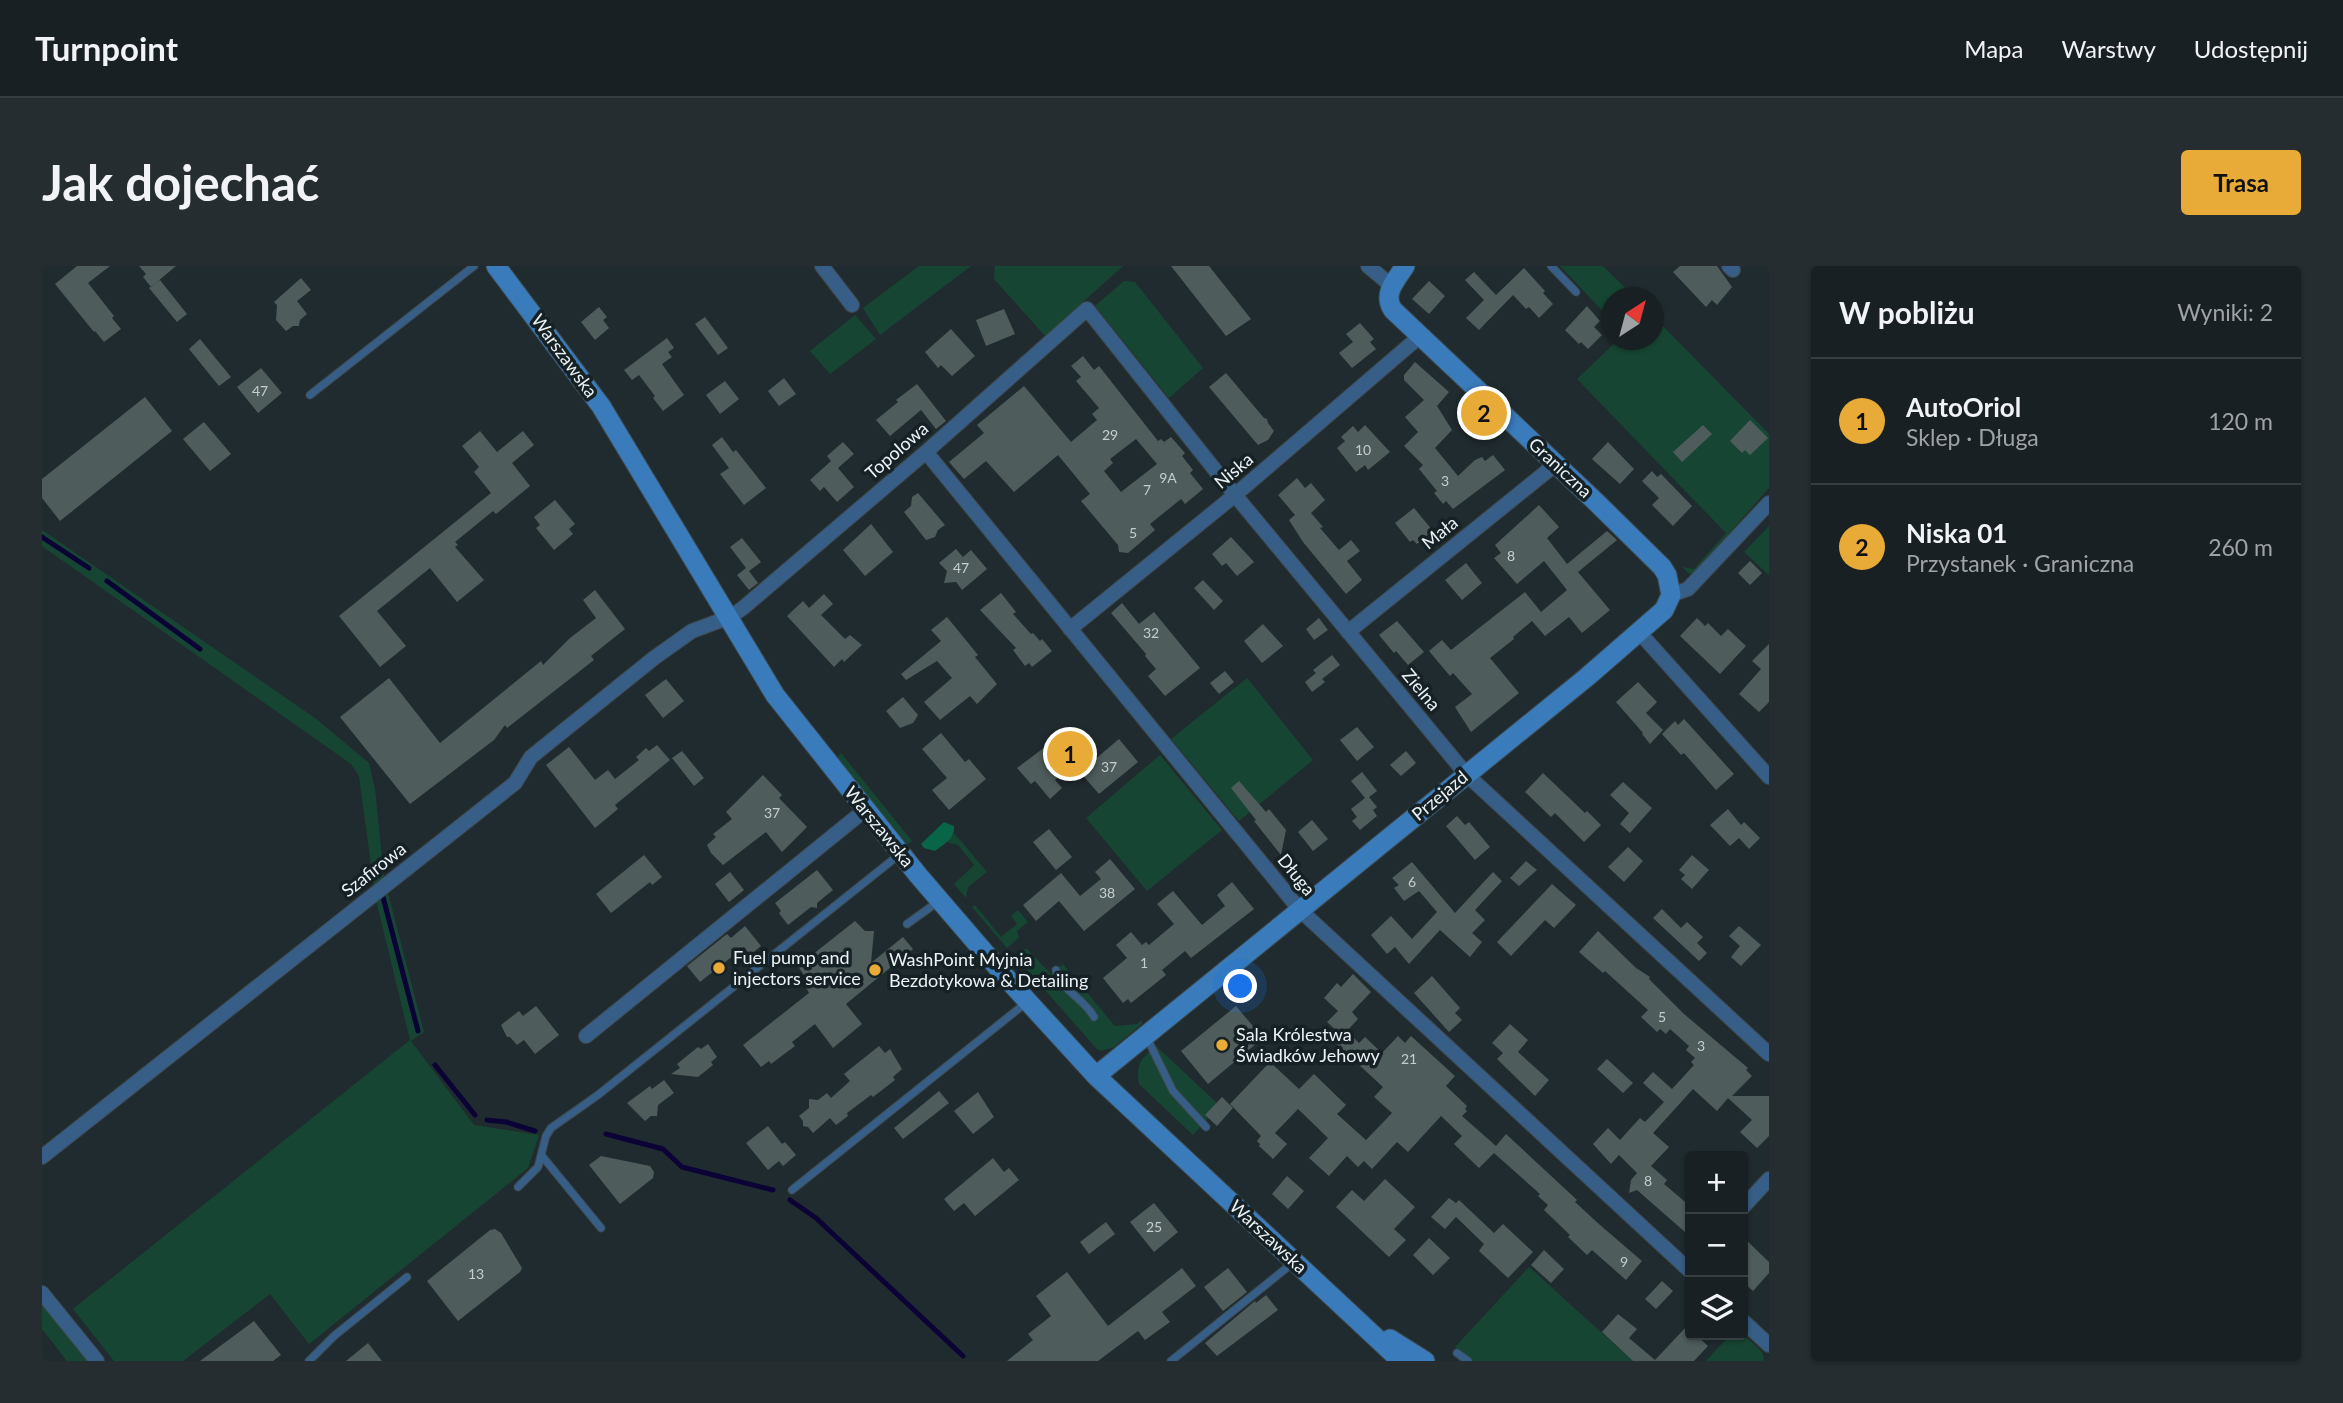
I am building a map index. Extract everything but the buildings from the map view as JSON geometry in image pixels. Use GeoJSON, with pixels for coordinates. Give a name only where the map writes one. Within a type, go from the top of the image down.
{"type":"FeatureCollection","features":[{"type":"Feature","properties":{"kind":"main road","name":"Warszawska"},"geometry":{"type":"LineString","coordinates":[[496,266],[600,406],[775,695],[901,854],[1028,1002],[1096,1076],[1401,1361]]}},
{"type":"Feature","properties":{"kind":"main road"},"geometry":{"type":"LineString","coordinates":[[1392,286],[1405,266]]}},
{"type":"Feature","properties":{"kind":"main road","name":"Graniczna"},"geometry":{"type":"LineString","coordinates":[[1392,286],[1388,304],[1419,337],[1662,567],[1670,582],[1671,595]]}},
{"type":"Feature","properties":{"kind":"main road","name":"Przejazd"},"geometry":{"type":"LineString","coordinates":[[1096,1076],[1639,632],[1664,610],[1671,595]]}},
{"type":"Feature","properties":{"kind":"main road","name":"Warszawska"},"geometry":{"type":"LineString","coordinates":[[1351,1315],[1425,1361]]}},
{"type":"Feature","properties":{"kind":"street"},"geometry":{"type":"LineString","coordinates":[[822,266],[852,305]]}},
{"type":"Feature","properties":{"kind":"street"},"geometry":{"type":"LineString","coordinates":[[1368,266],[1392,286]]}},
{"type":"Feature","properties":{"kind":"street","name":"Topolowa"},"geometry":{"type":"LineString","coordinates":[[730,617],[926,452],[1087,309]]}},
{"type":"Feature","properties":{"kind":"street","name":"Zielna"},"geometry":{"type":"LineString","coordinates":[[1087,309],[1235,495],[1466,774],[1769,1055]]}},
{"type":"Feature","properties":{"kind":"street","name":"Niska"},"geometry":{"type":"LineString","coordinates":[[1070,629],[1235,495],[1419,337]]}},
{"type":"Feature","properties":{"kind":"street","name":"Długa"},"geometry":{"type":"LineString","coordinates":[[926,452],[1300,911],[1685,1263]]}},
{"type":"Feature","properties":{"kind":"street","name":"Mała"},"geometry":{"type":"LineString","coordinates":[[1348,632],[1556,464]]}},
{"type":"Feature","properties":{"kind":"street","name":"Przejazd"},"geometry":{"type":"LineString","coordinates":[[1671,595],[1688,589],[1769,503]]}},
{"type":"Feature","properties":{"kind":"street","name":"Szafirowa"},"geometry":{"type":"LineString","coordinates":[[42,1157],[515,783],[531,757],[654,658],[692,631],[730,617]]}},
{"type":"Feature","properties":{"kind":"street"},"geometry":{"type":"LineString","coordinates":[[1639,632],[1769,776]]}},
{"type":"Feature","properties":{"kind":"street"},"geometry":{"type":"LineString","coordinates":[[586,1036],[865,810]]}},
{"type":"Feature","properties":{"kind":"street"},"geometry":{"type":"LineString","coordinates":[[1748,1202],[1769,1179]]}},
{"type":"Feature","properties":{"kind":"street"},"geometry":{"type":"LineString","coordinates":[[42,1293],[97,1361]]}},
{"type":"Feature","properties":{"kind":"street"},"geometry":{"type":"LineString","coordinates":[[1748,1326],[1769,1345]]}},
{"type":"Feature","properties":{"kind":"lane"},"geometry":{"type":"LineString","coordinates":[[310,395],[474,266]]}},
{"type":"Feature","properties":{"kind":"lane"},"geometry":{"type":"LineString","coordinates":[[1551,266],[1576,292]]}},
{"type":"Feature","properties":{"kind":"lane"},"geometry":{"type":"LineString","coordinates":[[518,1187],[538,1167],[546,1136],[551,1128],[598,1095],[901,854]]}},
{"type":"Feature","properties":{"kind":"lane"},"geometry":{"type":"LineString","coordinates":[[908,924],[940,901]]}},
{"type":"Feature","properties":{"kind":"lane"},"geometry":{"type":"LineString","coordinates":[[1056,970],[1060,980],[1086,1005],[1094,1017]]}},
{"type":"Feature","properties":{"kind":"lane"},"geometry":{"type":"LineString","coordinates":[[792,1190],[1028,1002]]}},
{"type":"Feature","properties":{"kind":"lane"},"geometry":{"type":"LineString","coordinates":[[1146,1036],[1174,1091],[1206,1126]]}},
{"type":"Feature","properties":{"kind":"lane"},"geometry":{"type":"LineString","coordinates":[[542,1156],[601,1228]]}},
{"type":"Feature","properties":{"kind":"lane"},"geometry":{"type":"LineString","coordinates":[[1171,1361],[1295,1262]]}},
{"type":"Feature","properties":{"kind":"lane"},"geometry":{"type":"LineString","coordinates":[[309,1361],[334,1336],[407,1277]]}},
{"type":"Feature","properties":{"kind":"lane"},"geometry":{"type":"LineString","coordinates":[[1457,1353],[1468,1361]]}},
{"type":"Feature","properties":{"kind":"green space"},"geometry":{"type":"Polygon","coordinates":[[[919,266],[971,266],[880,335],[863,308],[919,266]]]}},
{"type":"Feature","properties":{"kind":"green space"},"geometry":{"type":"Polygon","coordinates":[[[995,266],[1123,266],[1045,336],[994,279],[995,266]]]}},
{"type":"Feature","properties":{"kind":"green space"},"geometry":{"type":"Polygon","coordinates":[[[1560,266],[1603,266],[1624,287],[1601,287],[1601,309],[1560,266]]]}},
{"type":"Feature","properties":{"kind":"green space"},"geometry":{"type":"Polygon","coordinates":[[[1124,281],[1135,282],[1203,368],[1169,398],[1095,306],[1124,281]]]}},
{"type":"Feature","properties":{"kind":"green space"},"geometry":{"type":"Polygon","coordinates":[[[855,315],[876,339],[830,374],[810,351],[855,315]]]}},
{"type":"Feature","properties":{"kind":"green space"},"geometry":{"type":"Polygon","coordinates":[[[1664,327],[1769,434],[1769,488],[1692,576],[1682,567],[1694,569],[1726,533],[1577,379],[1607,350],[1664,350],[1664,327]]]}},
{"type":"Feature","properties":{"kind":"green space"},"geometry":{"type":"Polygon","coordinates":[[[1769,526],[1769,575],[1744,552],[1769,526]]]}},
{"type":"Feature","properties":{"kind":"green space"},"geometry":{"type":"Polygon","coordinates":[[[42,530],[315,718],[369,763],[375,789],[384,878],[374,887],[359,776],[351,764],[42,546],[42,530]]]}},
{"type":"Feature","properties":{"kind":"green space"},"geometry":{"type":"Polygon","coordinates":[[[1247,678],[1313,760],[1239,821],[1171,739],[1247,678]]]}},
{"type":"Feature","properties":{"kind":"green space"},"geometry":{"type":"Polygon","coordinates":[[[841,753],[912,841],[905,843],[837,758],[841,753]]]}},
{"type":"Feature","properties":{"kind":"green space"},"geometry":{"type":"Polygon","coordinates":[[[1160,755],[1222,830],[1147,891],[1086,818],[1160,755]]]}},
{"type":"Feature","properties":{"kind":"green space"},"geometry":{"type":"Polygon","coordinates":[[[944,822],[954,826],[951,838],[935,851],[924,848],[921,844],[944,822]]]}},
{"type":"Feature","properties":{"kind":"green space"},"geometry":{"type":"Polygon","coordinates":[[[954,833],[987,872],[968,887],[966,898],[954,884],[974,865],[958,845],[946,842],[954,833]]]}},
{"type":"Feature","properties":{"kind":"green space"},"geometry":{"type":"Polygon","coordinates":[[[388,893],[424,1032],[411,1041],[474,1125],[539,1135],[528,1168],[309,1344],[270,1294],[183,1361],[114,1361],[73,1309],[410,1040],[376,900],[388,893]]]}},
{"type":"Feature","properties":{"kind":"green space"},"geometry":{"type":"Polygon","coordinates":[[[975,905],[1001,937],[1017,924],[1011,916],[1018,910],[1028,922],[1017,931],[1019,938],[1007,948],[972,907],[975,905]]]}},
{"type":"Feature","properties":{"kind":"green space"},"geometry":{"type":"Polygon","coordinates":[[[1027,949],[1051,974],[1063,964],[1115,1026],[1137,1024],[1142,1020],[1142,1024],[1114,1047],[1101,1051],[1097,1049],[1014,955],[1027,949]]]}},
{"type":"Feature","properties":{"kind":"green space"},"geometry":{"type":"Polygon","coordinates":[[[1156,1046],[1217,1103],[1205,1115],[1208,1118],[1193,1135],[1139,1084],[1140,1062],[1156,1046]]]}},
{"type":"Feature","properties":{"kind":"green space"},"geometry":{"type":"Polygon","coordinates":[[[1529,1267],[1633,1361],[1474,1361],[1455,1347],[1529,1267]]]}},
{"type":"Feature","properties":{"kind":"green space"},"geometry":{"type":"Polygon","coordinates":[[[42,1303],[88,1361],[67,1361],[42,1329],[42,1303]]]}},
{"type":"Feature","properties":{"kind":"green space"},"geometry":{"type":"Polygon","coordinates":[[[1748,1339],[1762,1352],[1764,1361],[1706,1361],[1725,1340],[1748,1339]]]}},
{"type":"Feature","properties":{"kind":"waterway"},"geometry":{"type":"LineString","coordinates":[[42,537],[89,568]]}},
{"type":"Feature","properties":{"kind":"waterway"},"geometry":{"type":"LineString","coordinates":[[107,581],[200,649]]}},
{"type":"Feature","properties":{"kind":"waterway"},"geometry":{"type":"LineString","coordinates":[[383,897],[418,1031]]}},
{"type":"Feature","properties":{"kind":"waterway"},"geometry":{"type":"LineString","coordinates":[[435,1065],[475,1115]]}},
{"type":"Feature","properties":{"kind":"waterway"},"geometry":{"type":"LineString","coordinates":[[487,1120],[506,1122],[535,1131]]}},
{"type":"Feature","properties":{"kind":"waterway"},"geometry":{"type":"LineString","coordinates":[[606,1134],[663,1149],[682,1167],[773,1190]]}},
{"type":"Feature","properties":{"kind":"waterway"},"geometry":{"type":"LineString","coordinates":[[790,1200],[816,1218],[963,1356]]}},
{"type":"Feature","properties":{"kind":"place","name":"Niska 01"},"geometry":{"type":"Point","coordinates":[1484,413]}},
{"type":"Feature","properties":{"kind":"place","name":"AutoOriol"},"geometry":{"type":"Point","coordinates":[1070,754]}},
{"type":"Feature","properties":{"kind":"place","name":"Fuel pump and injectors service"},"geometry":{"type":"Point","coordinates":[719,968]}},
{"type":"Feature","properties":{"kind":"place","name":"WashPoint Myjnia Bezdotykowa & Detailing"},"geometry":{"type":"Point","coordinates":[875,970]}},
{"type":"Feature","properties":{"kind":"place","name":"Sala Królestwa Świadków Jehowy"},"geometry":{"type":"Point","coordinates":[1222,1045]}}]}
